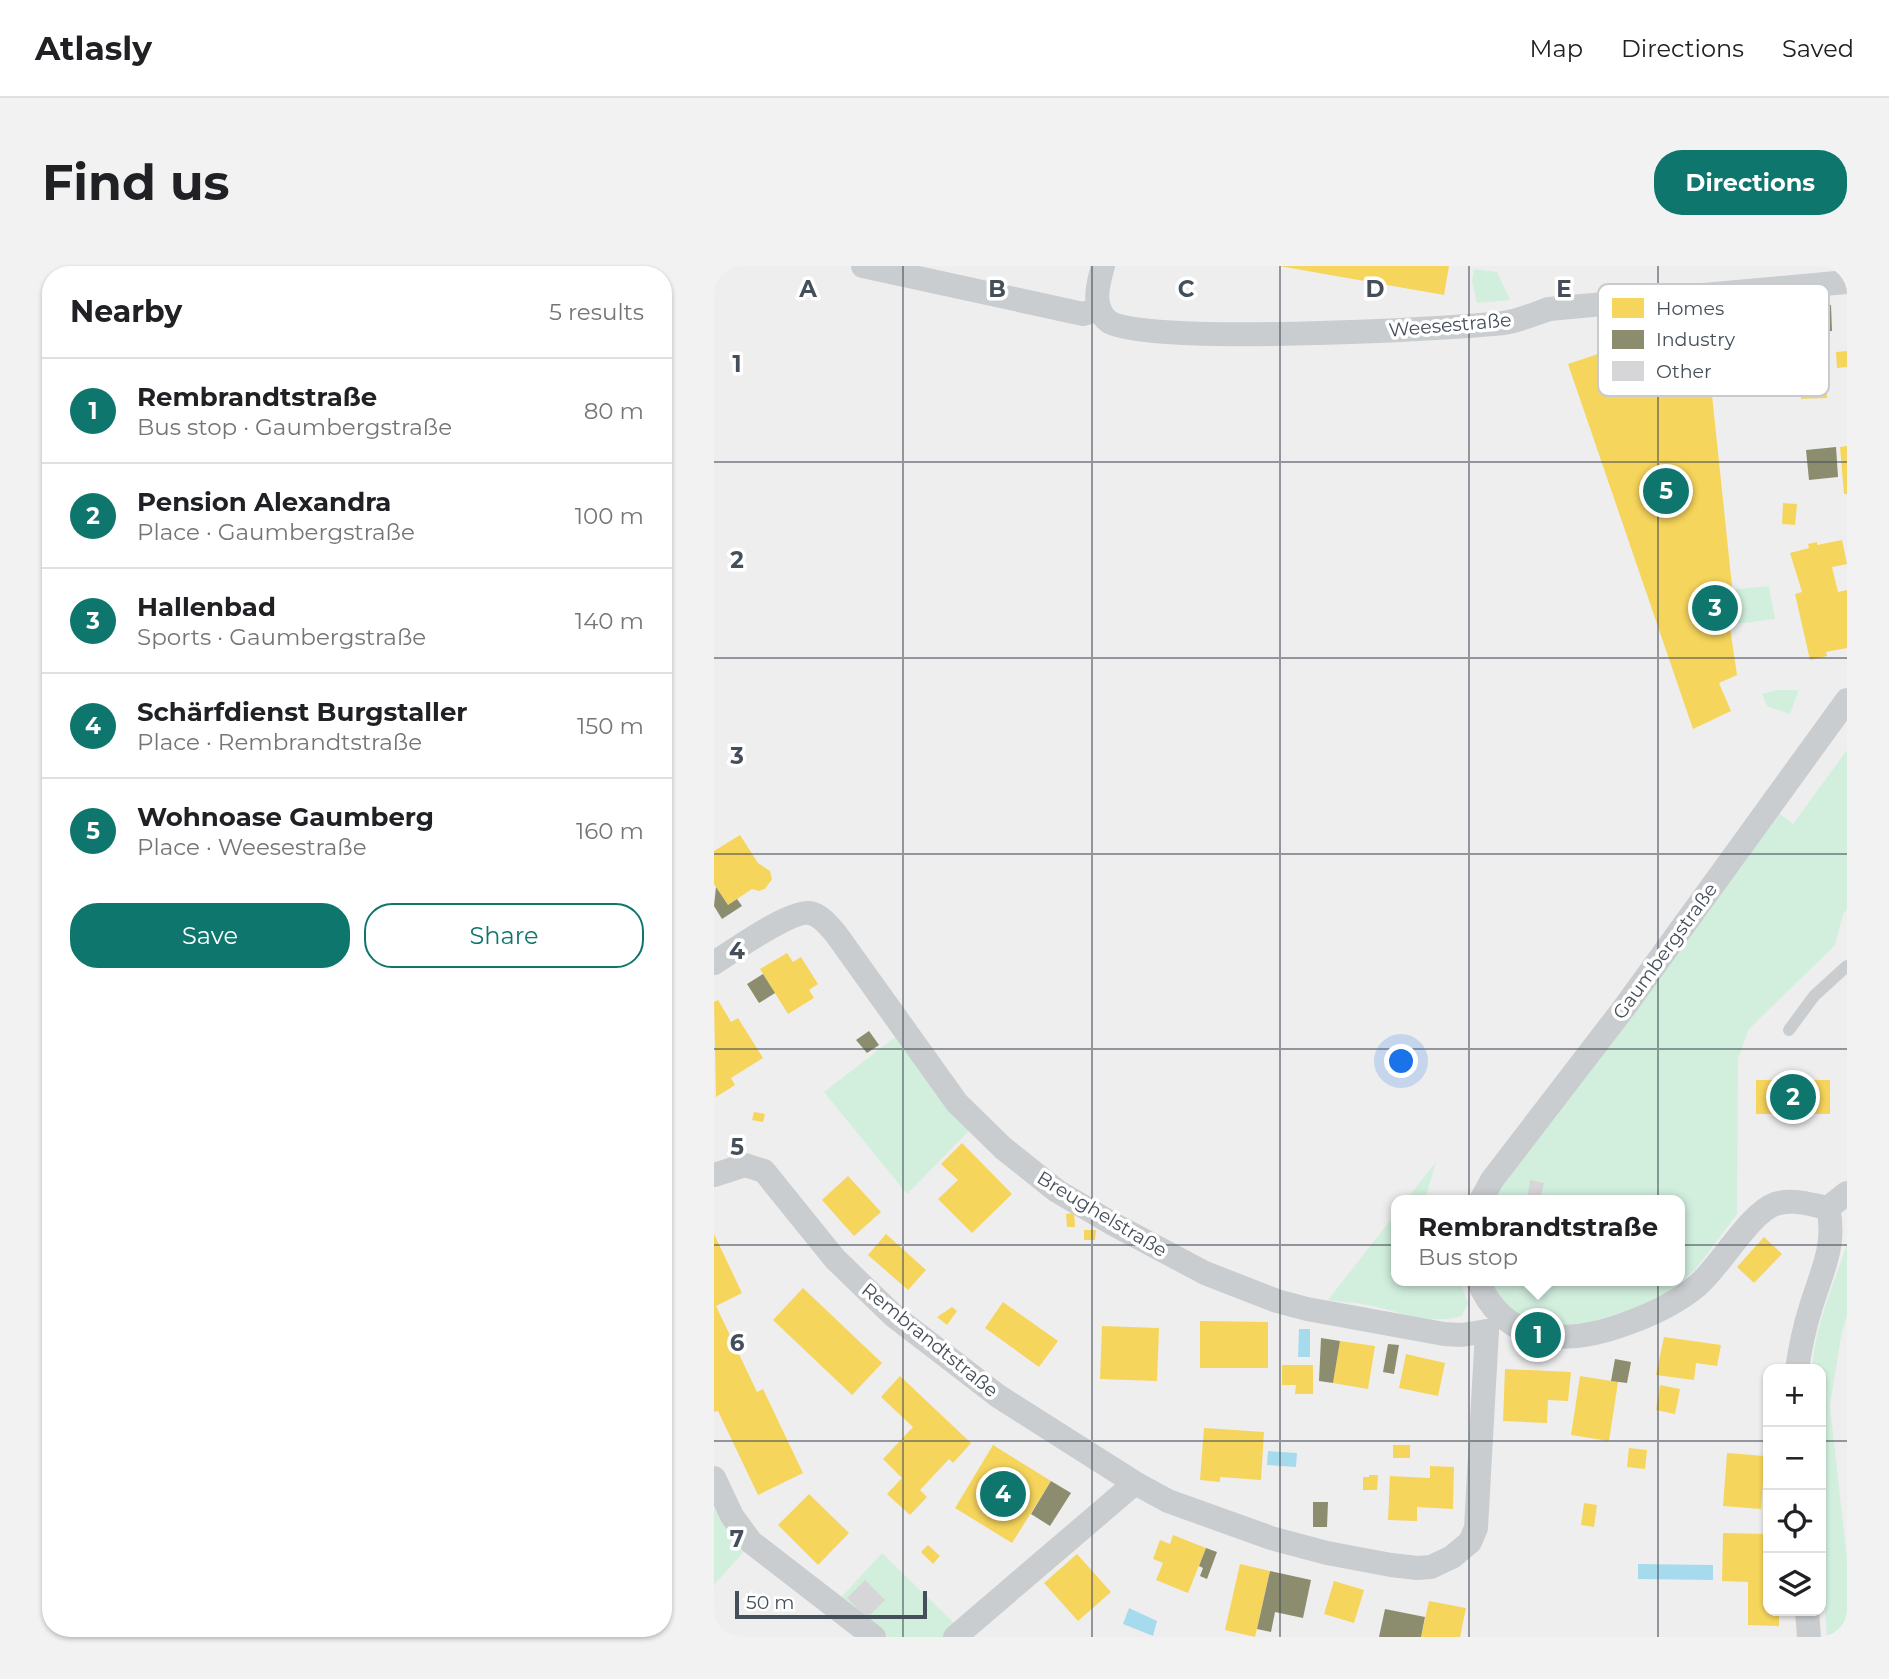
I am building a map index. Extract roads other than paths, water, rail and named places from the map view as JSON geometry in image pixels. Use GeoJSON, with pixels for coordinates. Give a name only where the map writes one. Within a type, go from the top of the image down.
{"type":"FeatureCollection","features":[{"type":"Feature","properties":{"kind":"street"},"geometry":{"type":"LineString","coordinates":[[863,266],[1083,314],[1099,309],[1097,300],[1103,266]]}},
{"type":"Feature","properties":{"kind":"street","name":"Weesestraße"},"geometry":{"type":"LineString","coordinates":[[1825,284],[1847,282]]}},
{"type":"Feature","properties":{"kind":"street","name":"Weesestraße"},"geometry":{"type":"LineString","coordinates":[[1099,309],[1109,321],[1124,327],[1171,332],[1360,332],[1506,322],[1549,309],[1598,305]]}},
{"type":"Feature","properties":{"kind":"street","name":"Gaumbergstraße"},"geometry":{"type":"LineString","coordinates":[[1484,1195],[1492,1180],[1632,997],[1847,700]]}},
{"type":"Feature","properties":{"kind":"street","name":"Breughelstraße"},"geometry":{"type":"LineString","coordinates":[[714,963],[782,921],[799,914],[811,913],[824,920],[835,933],[957,1103],[1011,1154],[1057,1191],[1205,1273],[1277,1301],[1444,1334],[1462,1335],[1495,1324]]}},
{"type":"Feature","properties":{"kind":"street","name":"Rembrandtstraße"},"geometry":{"type":"LineString","coordinates":[[714,1175],[744,1165],[764,1171],[835,1259],[894,1316],[998,1396],[1135,1483],[1168,1501],[1271,1538],[1391,1565],[1425,1568],[1441,1564],[1469,1542],[1476,1528],[1495,1324]]}},
{"type":"Feature","properties":{"kind":"street"},"geometry":{"type":"LineString","coordinates":[[1481,1286],[1489,1302],[1495,1324],[1562,1338],[1607,1331],[1638,1320],[1679,1299],[1712,1271],[1754,1219],[1774,1205],[1837,1201],[1830,1251],[1810,1310],[1798,1364]]}},
{"type":"Feature","properties":{"kind":"street"},"geometry":{"type":"LineString","coordinates":[[714,1478],[732,1516],[751,1542],[874,1637]]}},
{"type":"Feature","properties":{"kind":"street"},"geometry":{"type":"LineString","coordinates":[[955,1637],[1135,1483]]}},
{"type":"Feature","properties":{"kind":"street"},"geometry":{"type":"LineString","coordinates":[[1807,1616],[1809,1637]]}},
{"type":"Feature","properties":{"kind":"lane"},"geometry":{"type":"LineString","coordinates":[[1789,1030],[1814,996],[1847,966]]}},
{"type":"Feature","properties":{"kind":"water"},"geometry":{"type":"Polygon","coordinates":[[[1299,1329],[1310,1329],[1310,1357],[1298,1357],[1299,1329]]]}},
{"type":"Feature","properties":{"kind":"water"},"geometry":{"type":"Polygon","coordinates":[[[1268,1451],[1297,1453],[1296,1467],[1267,1465],[1268,1451]]]}},
{"type":"Feature","properties":{"kind":"water"},"geometry":{"type":"Polygon","coordinates":[[[1638,1564],[1713,1565],[1713,1580],[1638,1579],[1638,1564]]]}},
{"type":"Feature","properties":{"kind":"water"},"geometry":{"type":"Polygon","coordinates":[[[1129,1608],[1157,1621],[1153,1636],[1123,1624],[1129,1608]]]}},
{"type":"Feature","properties":{"kind":"place","name":"Wohnoase Gaumberg"},"geometry":{"type":"Point","coordinates":[1666,491]}},
{"type":"Feature","properties":{"kind":"place","name":"Hallenbad"},"geometry":{"type":"Point","coordinates":[1715,608]}},
{"type":"Feature","properties":{"kind":"place","name":"Pension Alexandra"},"geometry":{"type":"Point","coordinates":[1793,1097]}},
{"type":"Feature","properties":{"kind":"place","name":"Rembrandtstraße"},"geometry":{"type":"Point","coordinates":[1538,1335]}},
{"type":"Feature","properties":{"kind":"place","name":"Schärfdienst Burgstaller"},"geometry":{"type":"Point","coordinates":[1003,1494]}}]}
